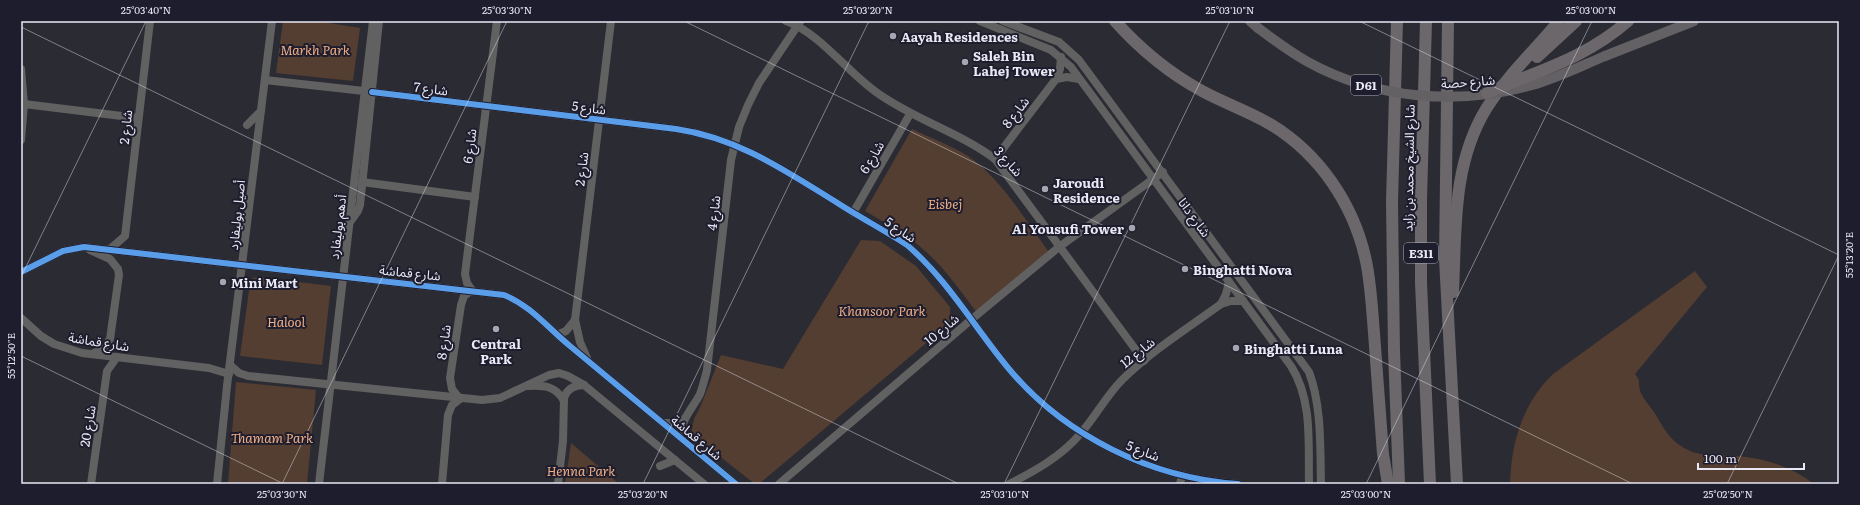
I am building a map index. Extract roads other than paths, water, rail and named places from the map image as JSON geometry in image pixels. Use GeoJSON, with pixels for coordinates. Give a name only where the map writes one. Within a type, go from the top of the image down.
{"type":"FeatureCollection","features":[{"type":"Feature","properties":{"kind":"highway","name":"شارع الشيخ محمد بن زايد"},"geometry":{"type":"LineString","coordinates":[[1397,21],[1392,209],[1394,351],[1399,484]]}},
{"type":"Feature","properties":{"kind":"highway","name":"شارع الشيخ محمد بن زايد"},"geometry":{"type":"LineString","coordinates":[[1426,21],[1421,200],[1421,276],[1430,484]]}},
{"type":"Feature","properties":{"kind":"highway"},"geometry":{"type":"LineString","coordinates":[[1448,21],[1444,254],[1451,348],[1457,484]]}},
{"type":"Feature","properties":{"kind":"highway"},"geometry":{"type":"LineString","coordinates":[[1451,348],[1458,199],[1462,167],[1469,144],[1478,123],[1495,96],[1522,62],[1560,21]]}},
{"type":"Feature","properties":{"kind":"highway"},"geometry":{"type":"LineString","coordinates":[[1505,83],[1576,21]]}},
{"type":"Feature","properties":{"kind":"highway"},"geometry":{"type":"LineString","coordinates":[[1488,94],[1578,56],[1608,37],[1628,21]]}},
{"type":"Feature","properties":{"kind":"highway"},"geometry":{"type":"LineString","coordinates":[[1118,23],[1152,57],[1186,81],[1218,99],[1253,115],[1286,135],[1315,160],[1348,208],[1362,243],[1369,281],[1383,454],[1388,484]]}},
{"type":"Feature","properties":{"kind":"main road","name":"شارع حصة"},"geometry":{"type":"LineString","coordinates":[[1253,23],[1282,47],[1336,76],[1395,92],[1426,96],[1457,96],[1488,94],[1533,85],[1694,21]]}},
{"type":"Feature","properties":{"kind":"street","name":"شارع 2"},"geometry":{"type":"LineString","coordinates":[[125,236],[150,21]]}},
{"type":"Feature","properties":{"kind":"street","name":"أصيل بوليفارد"},"geometry":{"type":"LineString","coordinates":[[217,484],[230,364],[272,21]]}},
{"type":"Feature","properties":{"kind":"street","name":"أدهم بوليفارد"},"geometry":{"type":"LineString","coordinates":[[319,484],[359,138],[368,92],[370,46],[373,21]]}},
{"type":"Feature","properties":{"kind":"street"},"geometry":{"type":"LineString","coordinates":[[350,223],[358,211],[368,128],[368,92],[375,63],[380,21]]}},
{"type":"Feature","properties":{"kind":"street","name":"شارع 6"},"geometry":{"type":"LineString","coordinates":[[465,274],[497,21]]}},
{"type":"Feature","properties":{"kind":"street","name":"شارع 2"},"geometry":{"type":"LineString","coordinates":[[590,362],[580,342],[575,320],[611,21]]}},
{"type":"Feature","properties":{"kind":"street","name":"شارع 3"},"geometry":{"type":"LineString","coordinates":[[786,21],[799,23],[875,92],[910,114],[975,146],[994,159],[1144,361]]}},
{"type":"Feature","properties":{"kind":"street","name":"شارع دانا"},"geometry":{"type":"LineString","coordinates":[[980,21],[1051,50],[1071,67],[1291,366],[1303,390],[1307,418],[1309,484]]}},
{"type":"Feature","properties":{"kind":"street","name":"شارع دانا"},"geometry":{"type":"LineString","coordinates":[[1003,21],[1051,38],[1073,53],[1163,172],[1309,372],[1317,401],[1321,484]]}},
{"type":"Feature","properties":{"kind":"street","name":"شارع 4"},"geometry":{"type":"LineString","coordinates":[[682,439],[681,429],[684,419],[700,394],[707,370],[731,160],[739,127],[756,89],[799,23]]}},
{"type":"Feature","properties":{"kind":"street"},"geometry":{"type":"LineString","coordinates":[[370,46],[375,63]]}},
{"type":"Feature","properties":{"kind":"street","name":"شارع 8"},"geometry":{"type":"LineString","coordinates":[[994,159],[1056,79],[1060,68],[1061,57]]}},
{"type":"Feature","properties":{"kind":"street"},"geometry":{"type":"LineString","coordinates":[[21,69],[24,104],[21,140]]}},
{"type":"Feature","properties":{"kind":"street"},"geometry":{"type":"LineString","coordinates":[[1056,79],[1067,77],[1079,79]]}},
{"type":"Feature","properties":{"kind":"street","name":"شارع 7"},"geometry":{"type":"LineString","coordinates":[[265,80],[486,106]]}},
{"type":"Feature","properties":{"kind":"street"},"geometry":{"type":"LineString","coordinates":[[24,104],[138,118]]}},
{"type":"Feature","properties":{"kind":"street","name":"شارع 5"},"geometry":{"type":"LineString","coordinates":[[486,106],[691,131],[720,138],[769,161],[894,236],[918,255],[946,286],[996,352],[1024,385],[1056,414],[1082,433],[1121,454],[1142,463],[1182,475],[1232,484]]}},
{"type":"Feature","properties":{"kind":"street"},"geometry":{"type":"LineString","coordinates":[[247,125],[261,111]]}},
{"type":"Feature","properties":{"kind":"street","name":"شارع 6"},"geometry":{"type":"LineString","coordinates":[[853,212],[910,114]]}},
{"type":"Feature","properties":{"kind":"street"},"geometry":{"type":"LineString","coordinates":[[359,138],[368,128]]}},
{"type":"Feature","properties":{"kind":"street","name":"شارع 10"},"geometry":{"type":"LineString","coordinates":[[779,484],[972,319],[1060,247],[1163,172]]}},
{"type":"Feature","properties":{"kind":"street"},"geometry":{"type":"LineString","coordinates":[[362,182],[475,197]]}},
{"type":"Feature","properties":{"kind":"street"},"geometry":{"type":"LineString","coordinates":[[110,249],[125,236],[134,252]]}},
{"type":"Feature","properties":{"kind":"street"},"geometry":{"type":"LineString","coordinates":[[84,247],[110,259],[115,263],[119,272],[110,339],[104,348],[94,355],[107,371]]}},
{"type":"Feature","properties":{"kind":"street","name":"شارع قماشة"},"geometry":{"type":"LineString","coordinates":[[21,272],[63,251],[84,247],[472,290],[494,293],[513,298],[529,309],[557,335],[736,484]]}},
{"type":"Feature","properties":{"kind":"street"},"geometry":{"type":"LineString","coordinates":[[21,266],[32,267]]}},
{"type":"Feature","properties":{"kind":"street"},"geometry":{"type":"LineString","coordinates":[[454,288],[465,274]]}},
{"type":"Feature","properties":{"kind":"street"},"geometry":{"type":"LineString","coordinates":[[465,274],[467,283],[472,290]]}},
{"type":"Feature","properties":{"kind":"street"},"geometry":{"type":"LineString","coordinates":[[1221,304],[1226,294],[1229,282]]}},
{"type":"Feature","properties":{"kind":"street","name":"شارع 8"},"geometry":{"type":"LineString","coordinates":[[460,399],[452,390],[450,378],[461,305],[464,296],[472,290]]}},
{"type":"Feature","properties":{"kind":"street","name":"شارع 12"},"geometry":{"type":"LineString","coordinates":[[1009,484],[1051,460],[1082,433],[1111,393],[1144,361],[1221,304],[1232,301],[1243,301]]}},
{"type":"Feature","properties":{"kind":"street","name":"شارع قماشة"},"geometry":{"type":"LineString","coordinates":[[21,318],[42,336],[54,344],[68,350],[94,355],[209,368],[229,374]]}},
{"type":"Feature","properties":{"kind":"street"},"geometry":{"type":"LineString","coordinates":[[557,335],[566,332],[575,320]]}},
{"type":"Feature","properties":{"kind":"street","name":"شارع 20"},"geometry":{"type":"LineString","coordinates":[[91,484],[107,371],[117,357]]}},
{"type":"Feature","properties":{"kind":"street"},"geometry":{"type":"LineString","coordinates":[[230,364],[239,373],[248,376],[460,399],[500,398],[540,378],[559,373],[584,385],[704,484]]}},
{"type":"Feature","properties":{"kind":"street"},"geometry":{"type":"LineString","coordinates":[[524,386],[544,385],[551,387],[564,401]]}},
{"type":"Feature","properties":{"kind":"street"},"geometry":{"type":"LineString","coordinates":[[558,484],[565,420],[565,395],[569,389],[574,386],[584,385]]}},
{"type":"Feature","properties":{"kind":"street"},"geometry":{"type":"LineString","coordinates":[[435,396],[443,404],[448,415]]}},
{"type":"Feature","properties":{"kind":"street"},"geometry":{"type":"LineString","coordinates":[[442,484],[448,415],[452,405],[460,399]]}},
{"type":"Feature","properties":{"kind":"street"},"geometry":{"type":"LineString","coordinates":[[663,423],[674,423],[684,419]]}},
{"type":"Feature","properties":{"kind":"street"},"geometry":{"type":"LineString","coordinates":[[660,466],[675,460]]}},
{"type":"Feature","properties":{"kind":"street"},"geometry":{"type":"LineString","coordinates":[[1302,484],[1309,474]]}},
{"type":"Feature","properties":{"kind":"street"},"geometry":{"type":"LineString","coordinates":[[1180,484],[1182,475]]}},
{"type":"Feature","properties":{"kind":"place","name":"Aayah Residences"},"geometry":{"type":"Point","coordinates":[893,36]}},
{"type":"Feature","properties":{"kind":"place","name":"Saleh Bin Lahej Tower"},"geometry":{"type":"Point","coordinates":[965,62]}},
{"type":"Feature","properties":{"kind":"place","name":"Jaroudi Residence"},"geometry":{"type":"Point","coordinates":[1045,189]}},
{"type":"Feature","properties":{"kind":"place","name":"Al Yousufi Tower"},"geometry":{"type":"Point","coordinates":[1132,228]}},
{"type":"Feature","properties":{"kind":"place","name":"Binghatti Nova"},"geometry":{"type":"Point","coordinates":[1185,269]}},
{"type":"Feature","properties":{"kind":"place","name":"Mini Mart"},"geometry":{"type":"Point","coordinates":[223,282]}},
{"type":"Feature","properties":{"kind":"place","name":"Central Park"},"geometry":{"type":"Point","coordinates":[496,329]}},
{"type":"Feature","properties":{"kind":"place","name":"Binghatti Luna"},"geometry":{"type":"Point","coordinates":[1236,348]}},
{"type":"Feature","properties":{"kind":"park label","name":"Markh Park"},"geometry":{"type":"Point","coordinates":[315,49]}},
{"type":"Feature","properties":{"kind":"park label","name":"Eisbej"},"geometry":{"type":"Point","coordinates":[945,203]}},
{"type":"Feature","properties":{"kind":"park label","name":"Khansoor Park"},"geometry":{"type":"Point","coordinates":[882,310]}},
{"type":"Feature","properties":{"kind":"park label","name":"Halool"},"geometry":{"type":"Point","coordinates":[286,321]}},
{"type":"Feature","properties":{"kind":"park label","name":"Thamam Park"},"geometry":{"type":"Point","coordinates":[272,437]}},
{"type":"Feature","properties":{"kind":"park label","name":"Henna Park"},"geometry":{"type":"Point","coordinates":[581,470]}}]}
